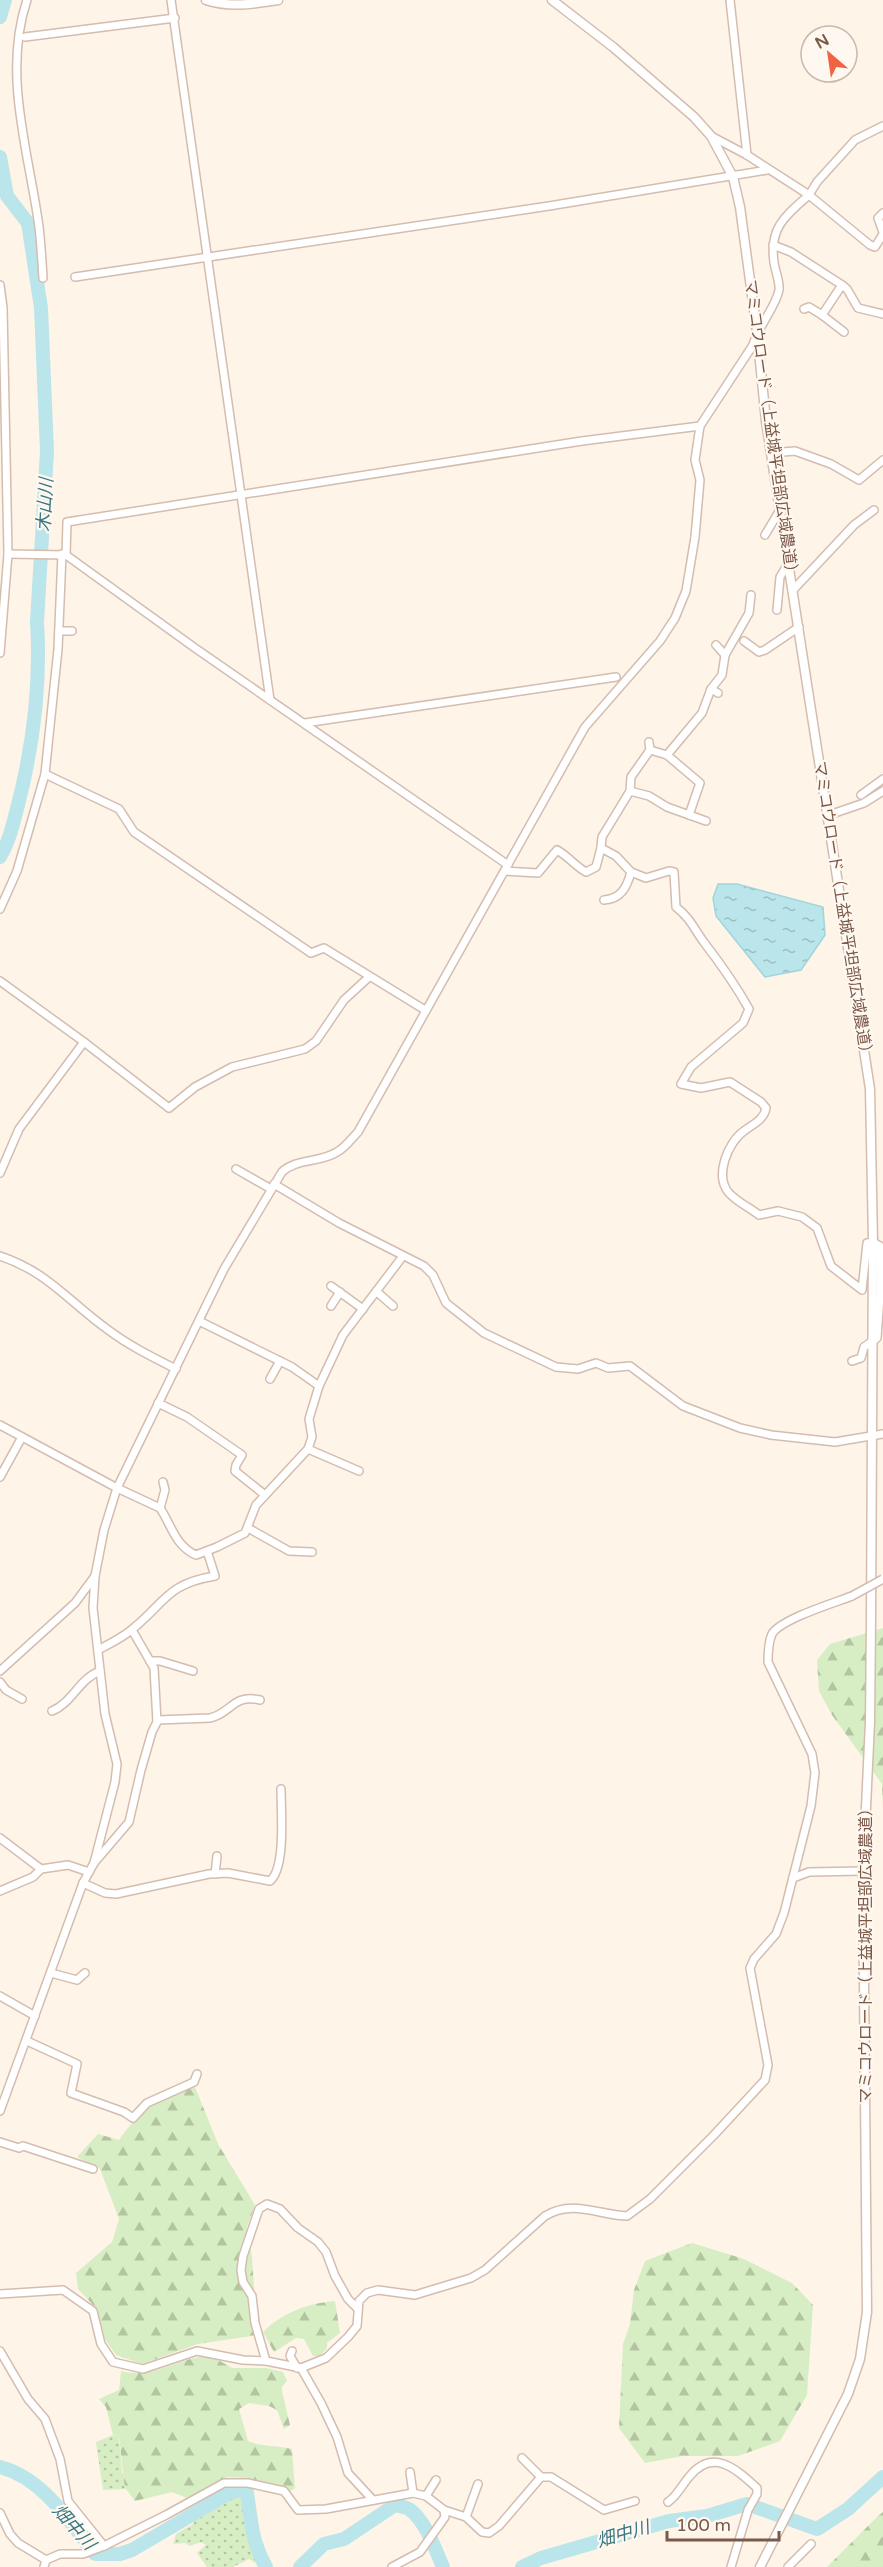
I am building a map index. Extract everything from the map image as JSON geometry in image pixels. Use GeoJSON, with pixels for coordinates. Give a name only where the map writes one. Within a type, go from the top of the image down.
{"type":"FeatureCollection","features":[{"type":"Feature","properties":{"kind":"street"},"geometry":{"type":"LineString","coordinates":[[27,0],[21,18],[15,69],[39,228],[43,278]]}},
{"type":"Feature","properties":{"kind":"street"},"geometry":{"type":"LineString","coordinates":[[171,0],[270,700]]}},
{"type":"Feature","properties":{"kind":"street"},"geometry":{"type":"LineString","coordinates":[[206,0],[219,4],[242,5],[278,0]]}},
{"type":"Feature","properties":{"kind":"street","name":"マミコウロード（上益城平坦部広域農道）"},"geometry":{"type":"LineString","coordinates":[[552,0],[613,47],[694,117],[711,136],[733,177],[740,207],[771,453],[870,1089],[873,1242],[871,1621],[870,1722],[863,1871],[867,2312],[860,2359],[848,2394],[760,2567]]}},
{"type":"Feature","properties":{"kind":"street"},"geometry":{"type":"LineString","coordinates":[[730,0],[747,156]]}},
{"type":"Feature","properties":{"kind":"street"},"geometry":{"type":"LineString","coordinates":[[25,37],[175,18]]}},
{"type":"Feature","properties":{"kind":"street"},"geometry":{"type":"LineString","coordinates":[[94,1863],[115,1782],[117,1764],[105,1714],[93,1608],[94,1576],[104,1530],[117,1488],[224,1269],[273,1187],[286,1168],[338,1152],[358,1132],[585,727],[660,641],[675,618],[686,591],[695,537],[700,480],[695,460],[700,426],[753,345],[779,288],[773,237],[784,218],[809,195],[817,182],[855,140],[883,126]]}},
{"type":"Feature","properties":{"kind":"street"},"geometry":{"type":"LineString","coordinates":[[711,136],[809,195],[875,247],[883,233],[878,218],[883,213]]}},
{"type":"Feature","properties":{"kind":"street"},"geometry":{"type":"LineString","coordinates":[[75,277],[767,170]]}},
{"type":"Feature","properties":{"kind":"street"},"geometry":{"type":"LineString","coordinates":[[773,246],[791,252],[842,285],[847,289],[858,308],[883,314]]}},
{"type":"Feature","properties":{"kind":"street"},"geometry":{"type":"LineString","coordinates":[[0,285],[8,554],[0,653]]}},
{"type":"Feature","properties":{"kind":"street"},"geometry":{"type":"LineString","coordinates":[[822,315],[842,285]]}},
{"type":"Feature","properties":{"kind":"street"},"geometry":{"type":"LineString","coordinates":[[804,309],[809,307],[844,332]]}},
{"type":"Feature","properties":{"kind":"street"},"geometry":{"type":"LineString","coordinates":[[0,909],[17,871],[45,774],[67,522],[582,441],[700,426]]}},
{"type":"Feature","properties":{"kind":"street"},"geometry":{"type":"LineString","coordinates":[[771,453],[795,451],[831,464],[859,480],[883,460]]}},
{"type":"Feature","properties":{"kind":"street"},"geometry":{"type":"LineString","coordinates":[[765,535],[780,510]]}},
{"type":"Feature","properties":{"kind":"street"},"geometry":{"type":"LineString","coordinates":[[793,590],[854,525],[874,510]]}},
{"type":"Feature","properties":{"kind":"street"},"geometry":{"type":"LineString","coordinates":[[8,554],[64,555],[305,723],[506,868],[538,873],[555,846],[586,872],[596,867],[602,837],[630,791],[631,777],[650,746],[667,755],[700,783],[689,815]]}},
{"type":"Feature","properties":{"kind":"street"},"geometry":{"type":"LineString","coordinates":[[777,610],[780,577],[789,562]]}},
{"type":"Feature","properties":{"kind":"street"},"geometry":{"type":"LineString","coordinates":[[667,755],[702,712],[715,691],[722,675],[725,656],[749,613],[751,594]]}},
{"type":"Feature","properties":{"kind":"street"},"geometry":{"type":"LineString","coordinates":[[744,641],[759,652],[799,627]]}},
{"type":"Feature","properties":{"kind":"street"},"geometry":{"type":"LineString","coordinates":[[59,632],[72,631]]}},
{"type":"Feature","properties":{"kind":"street"},"geometry":{"type":"LineString","coordinates":[[716,645],[725,656]]}},
{"type":"Feature","properties":{"kind":"street"},"geometry":{"type":"LineString","coordinates":[[305,723],[616,677]]}},
{"type":"Feature","properties":{"kind":"street"},"geometry":{"type":"LineString","coordinates":[[45,774],[118,809],[134,832],[311,952],[324,948],[425,1010]]}},
{"type":"Feature","properties":{"kind":"street"},"geometry":{"type":"LineString","coordinates":[[861,795],[883,779]]}},
{"type":"Feature","properties":{"kind":"street"},"geometry":{"type":"LineString","coordinates":[[630,791],[648,796],[667,807],[706,821]]}},
{"type":"Feature","properties":{"kind":"street"},"geometry":{"type":"LineString","coordinates":[[829,815],[864,803],[883,791]]}},
{"type":"Feature","properties":{"kind":"street"},"geometry":{"type":"LineString","coordinates":[[601,848],[616,856],[631,873],[646,878],[669,871],[674,872],[676,907],[690,918],[701,938],[729,974],[748,1009],[743,1023],[691,1067],[681,1084],[701,1088],[730,1082],[762,1102],[766,1108],[760,1120],[741,1133],[727,1151],[723,1174],[727,1190],[759,1215],[778,1211],[802,1217],[817,1228],[831,1266],[862,1290],[867,1243],[873,1242],[880,1246],[882,1296],[877,1338],[864,1347],[861,1358],[852,1361]]}},
{"type":"Feature","properties":{"kind":"street"},"geometry":{"type":"LineString","coordinates":[[604,900],[612,900],[620,895],[631,873]]}},
{"type":"Feature","properties":{"kind":"street"},"geometry":{"type":"LineString","coordinates":[[0,981],[169,1108],[195,1087],[232,1068],[305,1049],[316,1041],[344,1000],[369,976]]}},
{"type":"Feature","properties":{"kind":"street"},"geometry":{"type":"LineString","coordinates":[[0,1173],[19,1129],[84,1042]]}},
{"type":"Feature","properties":{"kind":"street"},"geometry":{"type":"LineString","coordinates":[[236,1169],[424,1266],[433,1275],[446,1304],[483,1333],[556,1367],[578,1369],[596,1363],[608,1368],[630,1366],[683,1406],[740,1428],[771,1435],[835,1442],[883,1434]]}},
{"type":"Feature","properties":{"kind":"street"},"geometry":{"type":"LineString","coordinates":[[0,1256],[23,1263],[33,1269],[52,1282],[106,1329],[140,1351],[176,1369]]}},
{"type":"Feature","properties":{"kind":"street"},"geometry":{"type":"LineString","coordinates":[[0,1425],[117,1488],[160,1508],[170,1529],[191,1552],[196,1554],[207,1551],[240,1537],[248,1528],[256,1505],[308,1449],[312,1437],[309,1419],[319,1386],[343,1335],[403,1257]]}},
{"type":"Feature","properties":{"kind":"street"},"geometry":{"type":"LineString","coordinates":[[331,1286],[363,1309]]}},
{"type":"Feature","properties":{"kind":"street"},"geometry":{"type":"LineString","coordinates":[[331,1306],[339,1292]]}},
{"type":"Feature","properties":{"kind":"street"},"geometry":{"type":"LineString","coordinates":[[377,1292],[393,1306]]}},
{"type":"Feature","properties":{"kind":"street"},"geometry":{"type":"LineString","coordinates":[[199,1321],[280,1361],[319,1386]]}},
{"type":"Feature","properties":{"kind":"street"},"geometry":{"type":"LineString","coordinates":[[270,1379],[280,1361]]}},
{"type":"Feature","properties":{"kind":"street"},"geometry":{"type":"LineString","coordinates":[[158,1403],[187,1417],[242,1455],[235,1471],[265,1495]]}},
{"type":"Feature","properties":{"kind":"street"},"geometry":{"type":"LineString","coordinates":[[0,1477],[22,1437]]}},
{"type":"Feature","properties":{"kind":"street"},"geometry":{"type":"LineString","coordinates":[[308,1449],[359,1471]]}},
{"type":"Feature","properties":{"kind":"street"},"geometry":{"type":"LineString","coordinates":[[160,1508],[165,1490],[163,1482]]}},
{"type":"Feature","properties":{"kind":"street"},"geometry":{"type":"LineString","coordinates":[[248,1528],[289,1551],[312,1552]]}},
{"type":"Feature","properties":{"kind":"street"},"geometry":{"type":"LineString","coordinates":[[98,1650],[132,1629],[155,1605],[182,1584],[216,1576],[207,1551]]}},
{"type":"Feature","properties":{"kind":"street"},"geometry":{"type":"LineString","coordinates":[[0,1671],[75,1603],[94,1576]]}},
{"type":"Feature","properties":{"kind":"street"},"geometry":{"type":"LineString","coordinates":[[0,2294],[63,2290],[93,2311],[105,2351],[114,2362],[129,2367],[143,2369],[196,2351],[299,2368],[326,2358],[348,2337],[357,2326],[359,2301],[367,2293],[378,2290],[415,2295],[471,2278],[485,2270],[545,2216],[555,2210],[565,2207],[591,2208],[614,2216],[627,2216],[650,2199],[765,2080],[768,2065],[750,1968],[753,1959],[776,1934],[811,1806],[815,1773],[812,1754],[771,1669],[768,1647],[772,1634],[782,1624],[852,1596],[883,1580]]}},
{"type":"Feature","properties":{"kind":"street"},"geometry":{"type":"LineString","coordinates":[[0,2111],[82,1883],[94,1863],[129,1822],[141,1770],[157,1720],[154,1668],[132,1629]]}},
{"type":"Feature","properties":{"kind":"street"},"geometry":{"type":"LineString","coordinates":[[150,1661],[160,1661],[193,1671]]}},
{"type":"Feature","properties":{"kind":"street"},"geometry":{"type":"LineString","coordinates":[[52,1712],[61,1708],[81,1684],[100,1671]]}},
{"type":"Feature","properties":{"kind":"street"},"geometry":{"type":"LineString","coordinates":[[0,1682],[6,1690],[22,1699]]}},
{"type":"Feature","properties":{"kind":"street"},"geometry":{"type":"LineString","coordinates":[[157,1720],[218,1717],[240,1699],[260,1700]]}},
{"type":"Feature","properties":{"kind":"street"},"geometry":{"type":"LineString","coordinates":[[82,1883],[105,1893],[116,1894],[215,1874],[228,1873],[268,1882],[278,1874],[280,1861],[281,1789]]}},
{"type":"Feature","properties":{"kind":"street"},"geometry":{"type":"LineString","coordinates":[[0,1838],[41,1869]]}},
{"type":"Feature","properties":{"kind":"street"},"geometry":{"type":"LineString","coordinates":[[215,1874],[217,1856]]}},
{"type":"Feature","properties":{"kind":"street"},"geometry":{"type":"LineString","coordinates":[[0,1891],[33,1877],[41,1869],[68,1865],[89,1872]]}},
{"type":"Feature","properties":{"kind":"street"},"geometry":{"type":"LineString","coordinates":[[793,1878],[809,1872],[863,1871]]}},
{"type":"Feature","properties":{"kind":"street"},"geometry":{"type":"LineString","coordinates":[[51,1973],[77,1980],[85,1973]]}},
{"type":"Feature","properties":{"kind":"street"},"geometry":{"type":"LineString","coordinates":[[0,1996],[35,2016]]}},
{"type":"Feature","properties":{"kind":"street"},"geometry":{"type":"LineString","coordinates":[[27,2041],[77,2064],[71,2093],[124,2112],[133,2118],[147,2103],[194,2082],[197,2074]]}},
{"type":"Feature","properties":{"kind":"street"},"geometry":{"type":"LineString","coordinates":[[0,2142],[19,2148],[23,2146],[93,2169]]}},
{"type":"Feature","properties":{"kind":"street"},"geometry":{"type":"LineString","coordinates":[[266,2361],[255,2323],[252,2296],[243,2282],[241,2270],[243,2256],[259,2209],[267,2204],[280,2209],[298,2228],[318,2242],[326,2252],[335,2276],[348,2299],[357,2308]]}},
{"type":"Feature","properties":{"kind":"street"},"geometry":{"type":"LineString","coordinates":[[0,2351],[28,2399],[45,2419],[60,2459],[68,2501],[103,2546]]}},
{"type":"Feature","properties":{"kind":"street"},"geometry":{"type":"LineString","coordinates":[[292,2351],[290,2356],[325,2412],[337,2438],[348,2473],[372,2499]]}},
{"type":"Feature","properties":{"kind":"street"},"geometry":{"type":"LineString","coordinates":[[522,2458],[541,2477],[551,2477],[604,2510],[635,2501]]}},
{"type":"Feature","properties":{"kind":"street"},"geometry":{"type":"LineString","coordinates":[[668,2502],[699,2467],[714,2462],[726,2464],[757,2488],[757,2494],[748,2510],[731,2567]]}},
{"type":"Feature","properties":{"kind":"street"},"geometry":{"type":"LineString","coordinates":[[410,2472],[413,2493]]}},
{"type":"Feature","properties":{"kind":"street"},"geometry":{"type":"LineString","coordinates":[[0,2513],[10,2534],[18,2543],[45,2563],[60,2554],[83,2554],[103,2546],[224,2483],[248,2483],[284,2491],[298,2510],[326,2509],[413,2493],[426,2496],[444,2510],[466,2517],[482,2532],[489,2533],[499,2526],[541,2477]]}},
{"type":"Feature","properties":{"kind":"street"},"geometry":{"type":"LineString","coordinates":[[426,2496],[436,2480]]}},
{"type":"Feature","properties":{"kind":"street"},"geometry":{"type":"LineString","coordinates":[[466,2517],[478,2484]]}},
{"type":"Feature","properties":{"kind":"street"},"geometry":{"type":"LineString","coordinates":[[392,2567],[420,2552],[445,2517],[444,2510]]}},
{"type":"Feature","properties":{"kind":"street"},"geometry":{"type":"LineString","coordinates":[[788,2567],[812,2544]]}},
{"type":"Feature","properties":{"kind":"green space"},"geometry":{"type":"Polygon","coordinates":[[[883,1628],[883,1809],[882,1784],[832,1715],[819,1691],[817,1660],[830,1644],[883,1628]]]}},
{"type":"Feature","properties":{"kind":"green space"},"geometry":{"type":"Polygon","coordinates":[[[195,2087],[218,2144],[255,2205],[247,2227],[252,2257],[257,2335],[198,2344],[142,2364],[116,2355],[105,2339],[97,2309],[78,2289],[76,2273],[112,2242],[119,2219],[100,2169],[77,2157],[98,2134],[119,2140],[136,2119],[152,2106],[170,2096],[195,2087]]]}},
{"type":"Feature","properties":{"kind":"green space"},"geometry":{"type":"Polygon","coordinates":[[[692,2243],[744,2259],[792,2283],[813,2305],[807,2395],[780,2441],[738,2456],[683,2456],[645,2463],[619,2428],[623,2344],[630,2324],[634,2290],[645,2261],[692,2243]]]}},
{"type":"Feature","properties":{"kind":"green space"},"geometry":{"type":"Polygon","coordinates":[[[335,2301],[340,2333],[327,2343],[327,2348],[320,2356],[313,2356],[304,2339],[296,2338],[274,2352],[263,2332],[270,2325],[296,2310],[335,2301]]]}},
{"type":"Feature","properties":{"kind":"green space"},"geometry":{"type":"Polygon","coordinates":[[[205,2356],[232,2368],[266,2368],[283,2372],[287,2381],[282,2391],[290,2425],[284,2429],[277,2410],[269,2406],[249,2403],[239,2409],[248,2441],[292,2449],[295,2488],[288,2493],[243,2478],[227,2477],[187,2498],[172,2492],[135,2501],[124,2482],[119,2436],[113,2435],[106,2407],[99,2399],[119,2390],[121,2371],[143,2373],[205,2356]]]}},
{"type":"Feature","properties":{"kind":"green space"},"geometry":{"type":"Polygon","coordinates":[[[113,2435],[119,2436],[122,2473],[126,2489],[103,2490],[96,2442],[113,2435]]]}},
{"type":"Feature","properties":{"kind":"green space"},"geometry":{"type":"Polygon","coordinates":[[[239,2492],[244,2495],[253,2550],[258,2564],[249,2559],[233,2567],[207,2567],[197,2553],[206,2545],[201,2542],[190,2546],[185,2543],[173,2544],[176,2534],[193,2524],[196,2516],[239,2492]]]}},
{"type":"Feature","properties":{"kind":"green space"},"geometry":{"type":"Polygon","coordinates":[[[883,2512],[883,2567],[827,2567],[877,2517],[883,2512]]]}},
{"type":"Feature","properties":{"kind":"water"},"geometry":{"type":"Polygon","coordinates":[[[718,884],[737,884],[823,907],[825,935],[801,970],[765,977],[716,916],[713,898],[718,884]]]}},
{"type":"Feature","properties":{"kind":"waterway","name":"木山川"},"geometry":{"type":"LineString","coordinates":[[0,17],[5,0]]}},
{"type":"Feature","properties":{"kind":"waterway","name":"木山川"},"geometry":{"type":"LineString","coordinates":[[0,157],[7,196],[28,223],[41,308],[47,451],[37,622],[38,668],[35,714],[18,805],[9,838],[0,857]]}},
{"type":"Feature","properties":{"kind":"waterway","name":"畑中川"},"geometry":{"type":"LineString","coordinates":[[0,2467],[15,2473],[42,2491],[65,2515],[95,2554],[120,2554],[132,2550],[229,2493],[240,2490],[247,2493],[255,2540],[266,2567]]}},
{"type":"Feature","properties":{"kind":"waterway","name":"畑中川"},"geometry":{"type":"LineString","coordinates":[[522,2567],[541,2558],[669,2521],[707,2516],[747,2504],[817,2529],[848,2509],[883,2477]]}},
{"type":"Feature","properties":{"kind":"waterway","name":"畑中川"},"geometry":{"type":"LineString","coordinates":[[300,2567],[324,2544],[344,2539],[395,2505],[409,2509],[415,2514],[429,2536],[443,2567]]}}]}
